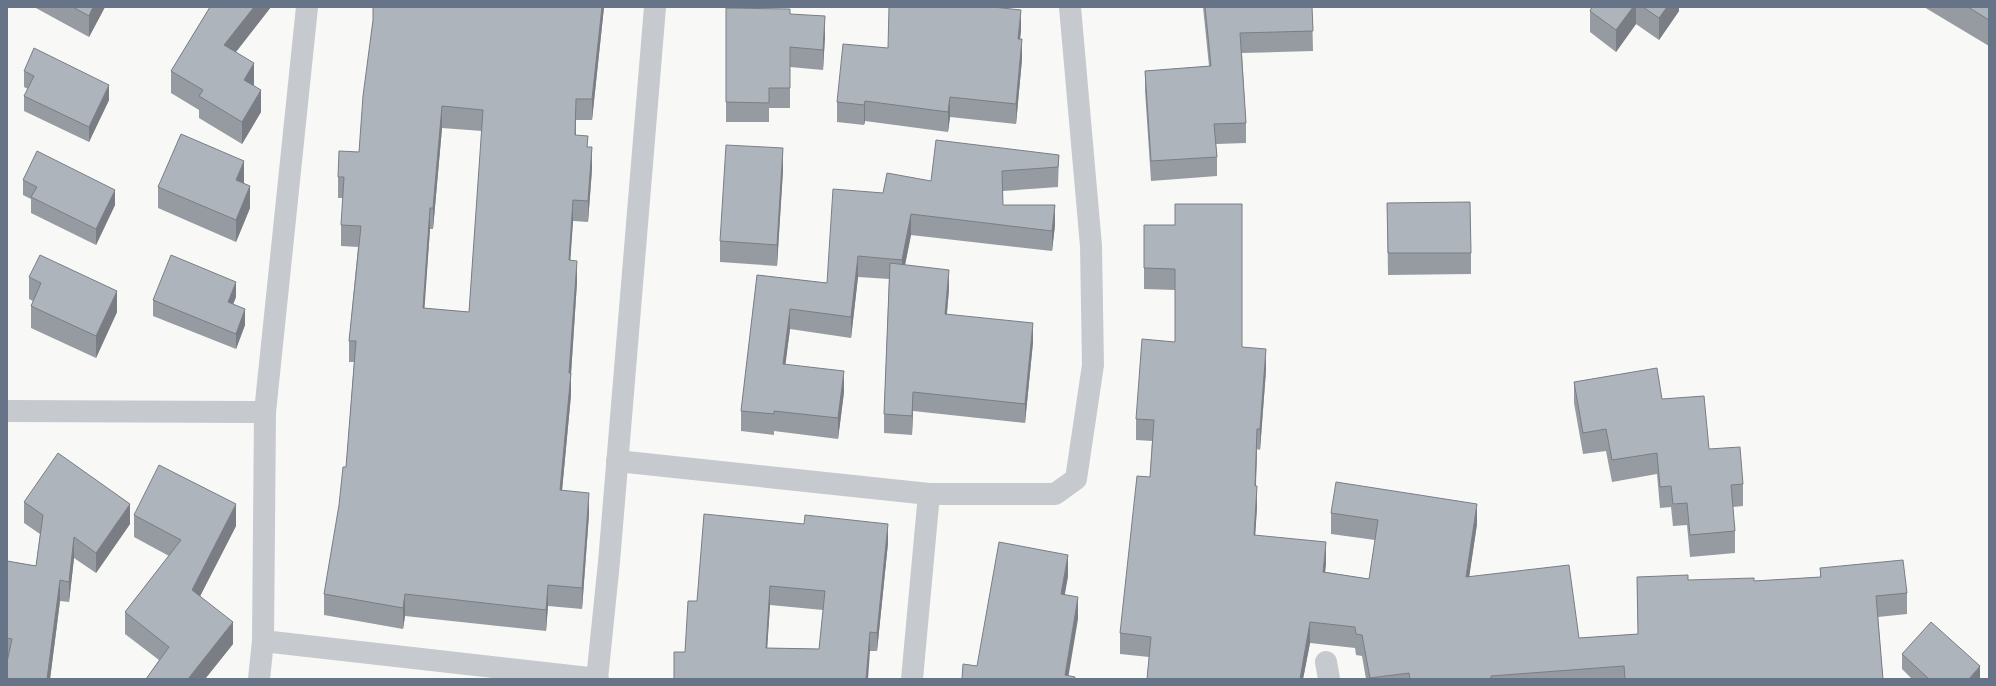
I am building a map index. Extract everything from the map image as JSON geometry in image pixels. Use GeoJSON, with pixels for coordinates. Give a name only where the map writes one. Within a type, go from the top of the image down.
{"type":"FeatureCollection","features":[{"type":"Feature","properties":{"kind":"street"},"geometry":{"type":"LineString","coordinates":[[259,679],[263,641],[265,412],[307,7]]}},
{"type":"Feature","properties":{"kind":"street"},"geometry":{"type":"LineString","coordinates":[[263,641],[598,679],[655,7]]}},
{"type":"Feature","properties":{"kind":"street"},"geometry":{"type":"LineString","coordinates":[[617,461],[929,494],[1055,494],[1076,479],[1092,365],[1091,246],[1070,7]]}},
{"type":"Feature","properties":{"kind":"street"},"geometry":{"type":"LineString","coordinates":[[7,410],[265,412]]}},
{"type":"Feature","properties":{"kind":"street"},"geometry":{"type":"LineString","coordinates":[[912,679],[929,494]]}},
{"type":"Feature","properties":{"kind":"building"},"geometry":{"type":"Polygon","coordinates":[[[73,7],[93,7],[89,16],[73,7]]]}},
{"type":"Feature","properties":{"kind":"building"},"geometry":{"type":"Polygon","coordinates":[[[210,7],[254,7],[224,45],[254,63],[244,80],[261,90],[242,122],[199,96],[203,90],[171,71],[210,7]]]}},
{"type":"Feature","properties":{"kind":"building"},"geometry":{"type":"Polygon","coordinates":[[[373,7],[602,7],[592,99],[576,99],[575,135],[588,136],[587,147],[592,147],[588,201],[573,200],[569,260],[577,261],[569,373],[571,373],[560,490],[589,493],[582,588],[548,585],[546,610],[405,594],[403,608],[324,594],[339,505],[343,467],[346,467],[356,341],[349,341],[361,226],[341,225],[344,177],[338,177],[339,151],[359,152],[363,96],[373,20],[373,7]],[[442,106],[433,208],[430,208],[423,308],[469,312],[483,110],[442,106]]]}},
{"type":"Feature","properties":{"kind":"building"},"geometry":{"type":"Polygon","coordinates":[[[889,7],[993,7],[1021,10],[1018,39],[1022,39],[1016,104],[950,97],[948,112],[865,101],[864,105],[837,102],[843,44],[888,48],[889,7]]]}},
{"type":"Feature","properties":{"kind":"building"},"geometry":{"type":"Polygon","coordinates":[[[1205,7],[1312,7],[1313,31],[1240,33],[1246,123],[1214,124],[1217,157],[1151,161],[1145,71],[1211,66],[1205,7]]]}},
{"type":"Feature","properties":{"kind":"building"},"geometry":{"type":"Polygon","coordinates":[[[1592,7],[1633,7],[1616,30],[1590,11],[1592,7]]]}},
{"type":"Feature","properties":{"kind":"building"},"geometry":{"type":"Polygon","coordinates":[[[1643,7],[1667,7],[1659,18],[1643,7]]]}},
{"type":"Feature","properties":{"kind":"building"},"geometry":{"type":"Polygon","coordinates":[[[1968,7],[1989,7],[1989,20],[1968,7]]]}},
{"type":"Feature","properties":{"kind":"building"},"geometry":{"type":"Polygon","coordinates":[[[726,8],[790,9],[790,14],[825,16],[823,50],[790,47],[790,88],[769,88],[769,103],[726,102],[726,8]]]}},
{"type":"Feature","properties":{"kind":"building"},"geometry":{"type":"Polygon","coordinates":[[[34,48],[109,85],[89,127],[24,96],[34,76],[24,71],[34,48]]]}},
{"type":"Feature","properties":{"kind":"building"},"geometry":{"type":"Polygon","coordinates":[[[181,134],[244,161],[236,180],[250,186],[236,220],[158,187],[181,134]]]}},
{"type":"Feature","properties":{"kind":"building"},"geometry":{"type":"Polygon","coordinates":[[[936,140],[1059,155],[1058,167],[1002,171],[1003,205],[1055,205],[1052,231],[911,214],[902,260],[858,256],[851,317],[790,309],[783,364],[844,371],[838,418],[774,411],[774,414],[741,411],[757,275],[827,283],[833,189],[883,193],[887,173],[931,181],[936,140]]]}},
{"type":"Feature","properties":{"kind":"building"},"geometry":{"type":"Polygon","coordinates":[[[726,145],[783,148],[777,245],[720,241],[726,145]]]}},
{"type":"Feature","properties":{"kind":"building"},"geometry":{"type":"Polygon","coordinates":[[[37,151],[115,190],[96,229],[31,197],[37,187],[23,180],[37,151]]]}},
{"type":"Feature","properties":{"kind":"building"},"geometry":{"type":"Polygon","coordinates":[[[1470,202],[1471,253],[1388,253],[1387,203],[1470,202]]]}},
{"type":"Feature","properties":{"kind":"building"},"geometry":{"type":"Polygon","coordinates":[[[1175,204],[1242,204],[1242,347],[1266,349],[1260,429],[1257,429],[1255,486],[1257,486],[1254,535],[1326,542],[1323,572],[1369,579],[1378,520],[1331,513],[1336,482],[1477,504],[1466,577],[1569,565],[1579,638],[1638,634],[1637,577],[1688,575],[1688,580],[1754,578],[1754,581],[1821,577],[1820,568],[1903,560],[1907,593],[1876,596],[1883,679],[1625,679],[1624,666],[1491,676],[1491,679],[1410,679],[1409,673],[1370,678],[1362,635],[1356,634],[1355,627],[1310,622],[1300,679],[1147,679],[1151,637],[1120,633],[1137,476],[1150,477],[1154,420],[1136,419],[1142,339],[1175,342],[1175,269],[1144,268],[1144,225],[1175,225],[1175,204]]]}},
{"type":"Feature","properties":{"kind":"building"},"geometry":{"type":"Polygon","coordinates":[[[40,255],[117,291],[96,336],[31,306],[41,283],[29,277],[40,255]]]}},
{"type":"Feature","properties":{"kind":"building"},"geometry":{"type":"Polygon","coordinates":[[[171,255],[236,282],[228,302],[245,309],[236,334],[153,300],[171,255]]]}},
{"type":"Feature","properties":{"kind":"building"},"geometry":{"type":"Polygon","coordinates":[[[890,263],[949,270],[945,314],[1033,323],[1025,404],[913,392],[912,416],[884,414],[890,263]]]}},
{"type":"Feature","properties":{"kind":"building"},"geometry":{"type":"Polygon","coordinates":[[[1657,368],[1662,399],[1704,396],[1709,449],[1740,447],[1743,484],[1731,485],[1735,531],[1690,535],[1687,503],[1673,504],[1671,486],[1660,487],[1657,453],[1612,460],[1606,429],[1583,433],[1574,382],[1657,368]]]}},
{"type":"Feature","properties":{"kind":"building"},"geometry":{"type":"Polygon","coordinates":[[[58,453],[130,504],[96,553],[74,537],[69,582],[60,580],[47,679],[7,679],[7,662],[12,639],[7,638],[7,561],[36,566],[43,515],[24,502],[58,453]]]}},
{"type":"Feature","properties":{"kind":"building"},"geometry":{"type":"Polygon","coordinates":[[[159,465],[236,504],[192,590],[233,622],[188,679],[146,679],[169,647],[125,612],[181,540],[134,515],[159,465]]]}},
{"type":"Feature","properties":{"kind":"building"},"geometry":{"type":"Polygon","coordinates":[[[704,514],[804,524],[805,515],[888,524],[877,633],[870,632],[866,679],[674,679],[674,652],[685,652],[688,601],[697,601],[704,514]],[[770,586],[766,648],[819,649],[825,591],[770,586]]]}},
{"type":"Feature","properties":{"kind":"building"},"geometry":{"type":"Polygon","coordinates":[[[999,542],[1068,555],[1061,594],[1078,597],[1065,675],[1075,677],[1075,679],[962,679],[963,664],[977,666],[999,542]]]}},
{"type":"Feature","properties":{"kind":"building"},"geometry":{"type":"Polygon","coordinates":[[[1931,622],[1980,666],[1969,679],[1929,679],[1902,654],[1931,622]]]}}]}
